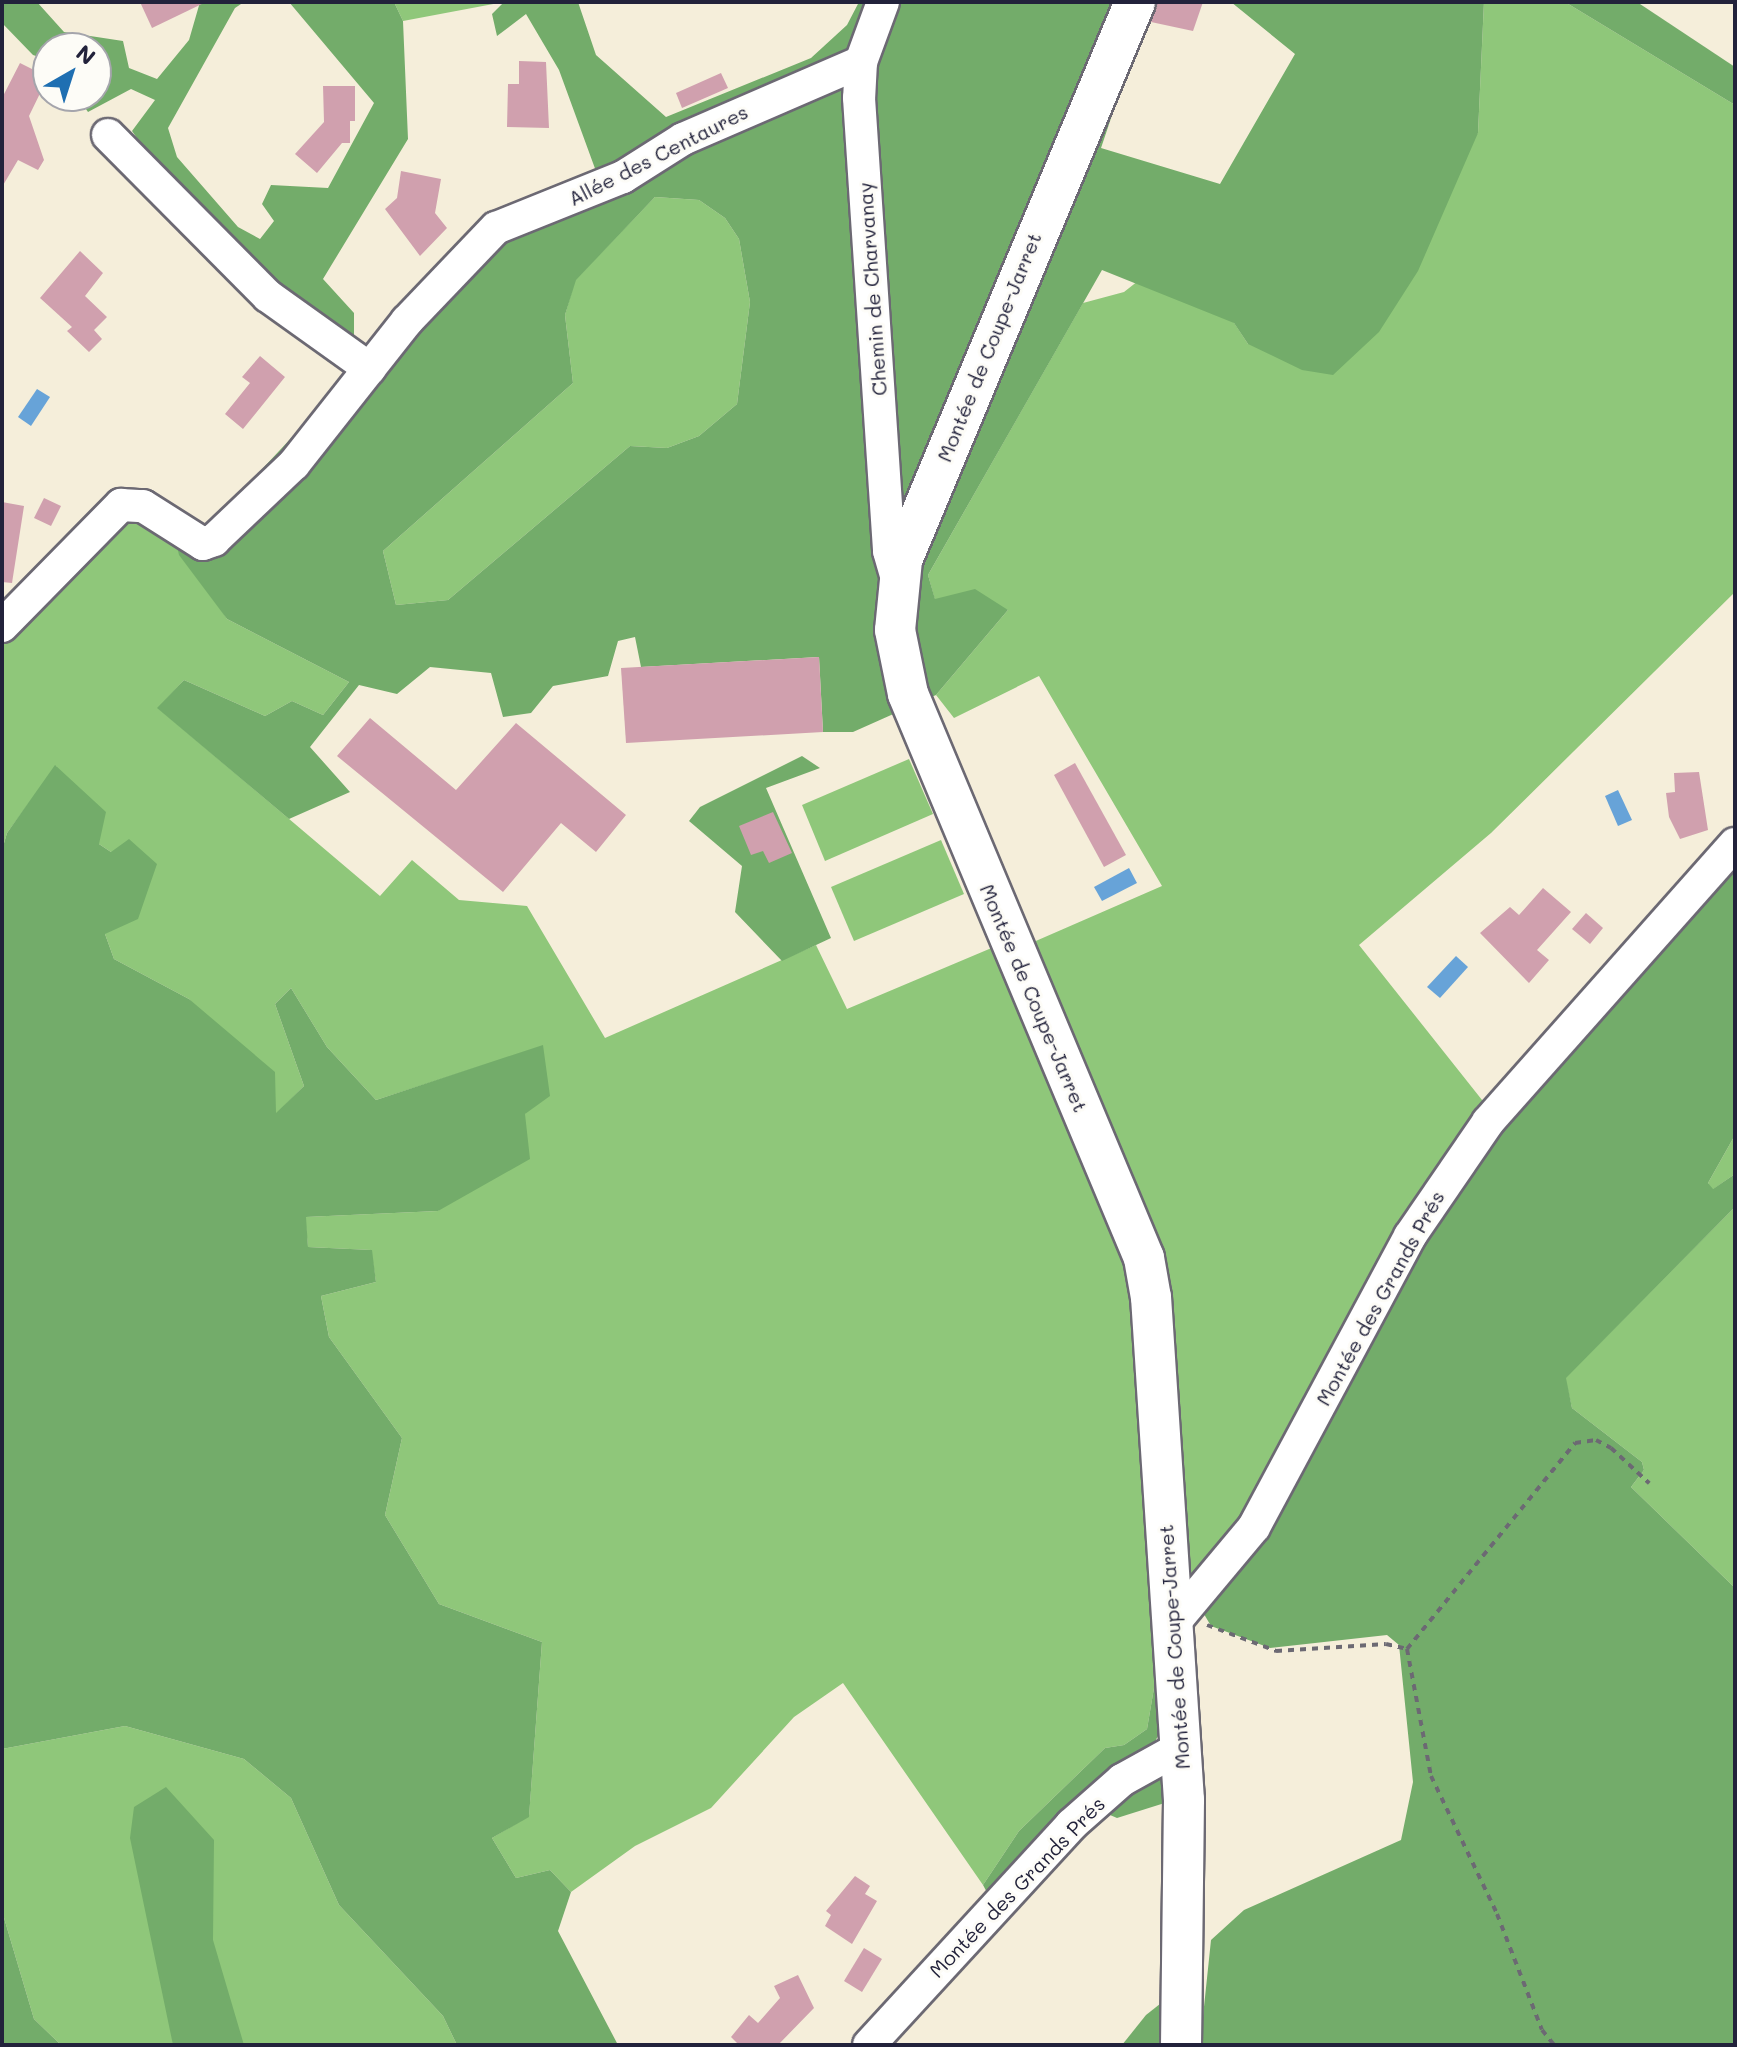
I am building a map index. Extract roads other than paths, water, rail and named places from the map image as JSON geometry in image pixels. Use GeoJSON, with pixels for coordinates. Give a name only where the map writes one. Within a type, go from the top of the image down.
{"type":"FeatureCollection","features":[{"type":"Feature","properties":{"kind":"main road","name":"Montée de Coupe-Jarret"},"geometry":{"type":"LineString","coordinates":[[1135,2],[897,579],[895,630],[908,694],[1144,1258],[1176,1620],[1180,1748],[1181,2045]]}},
{"type":"Feature","properties":{"kind":"street","name":"Chemin de Charvanay"},"geometry":{"type":"LineString","coordinates":[[883,2],[861,62],[859,98],[889,551],[897,579]]}},
{"type":"Feature","properties":{"kind":"street","name":"Allée des Centaures"},"geometry":{"type":"LineString","coordinates":[[2,626],[121,505],[143,506],[203,544],[214,540],[294,464],[447,274],[496,228],[623,177],[683,139],[861,62]]}},
{"type":"Feature","properties":{"kind":"street"},"geometry":{"type":"LineString","coordinates":[[108,135],[268,296],[370,369]]}},
{"type":"Feature","properties":{"kind":"street","name":"Montée des Grands Prés"},"geometry":{"type":"LineString","coordinates":[[1176,1620],[1254,1527],[1410,1236],[1488,1122],[1735,844]]}},
{"type":"Feature","properties":{"kind":"street","name":"Montée des Grands Prés"},"geometry":{"type":"LineString","coordinates":[[869,2045],[1071,1825],[1122,1780],[1180,1748]]}},
{"type":"Feature","properties":{"kind":"water"},"geometry":{"type":"Polygon","coordinates":[[[37,389],[50,397],[31,426],[18,417],[37,389]]]}},
{"type":"Feature","properties":{"kind":"water"},"geometry":{"type":"Polygon","coordinates":[[[1618,790],[1632,820],[1618,826],[1605,796],[1618,790]]]}},
{"type":"Feature","properties":{"kind":"water"},"geometry":{"type":"Polygon","coordinates":[[[1129,868],[1137,883],[1102,901],[1094,887],[1129,868]]]}},
{"type":"Feature","properties":{"kind":"water"},"geometry":{"type":"Polygon","coordinates":[[[1456,956],[1468,967],[1440,998],[1427,987],[1456,956]]]}}]}
